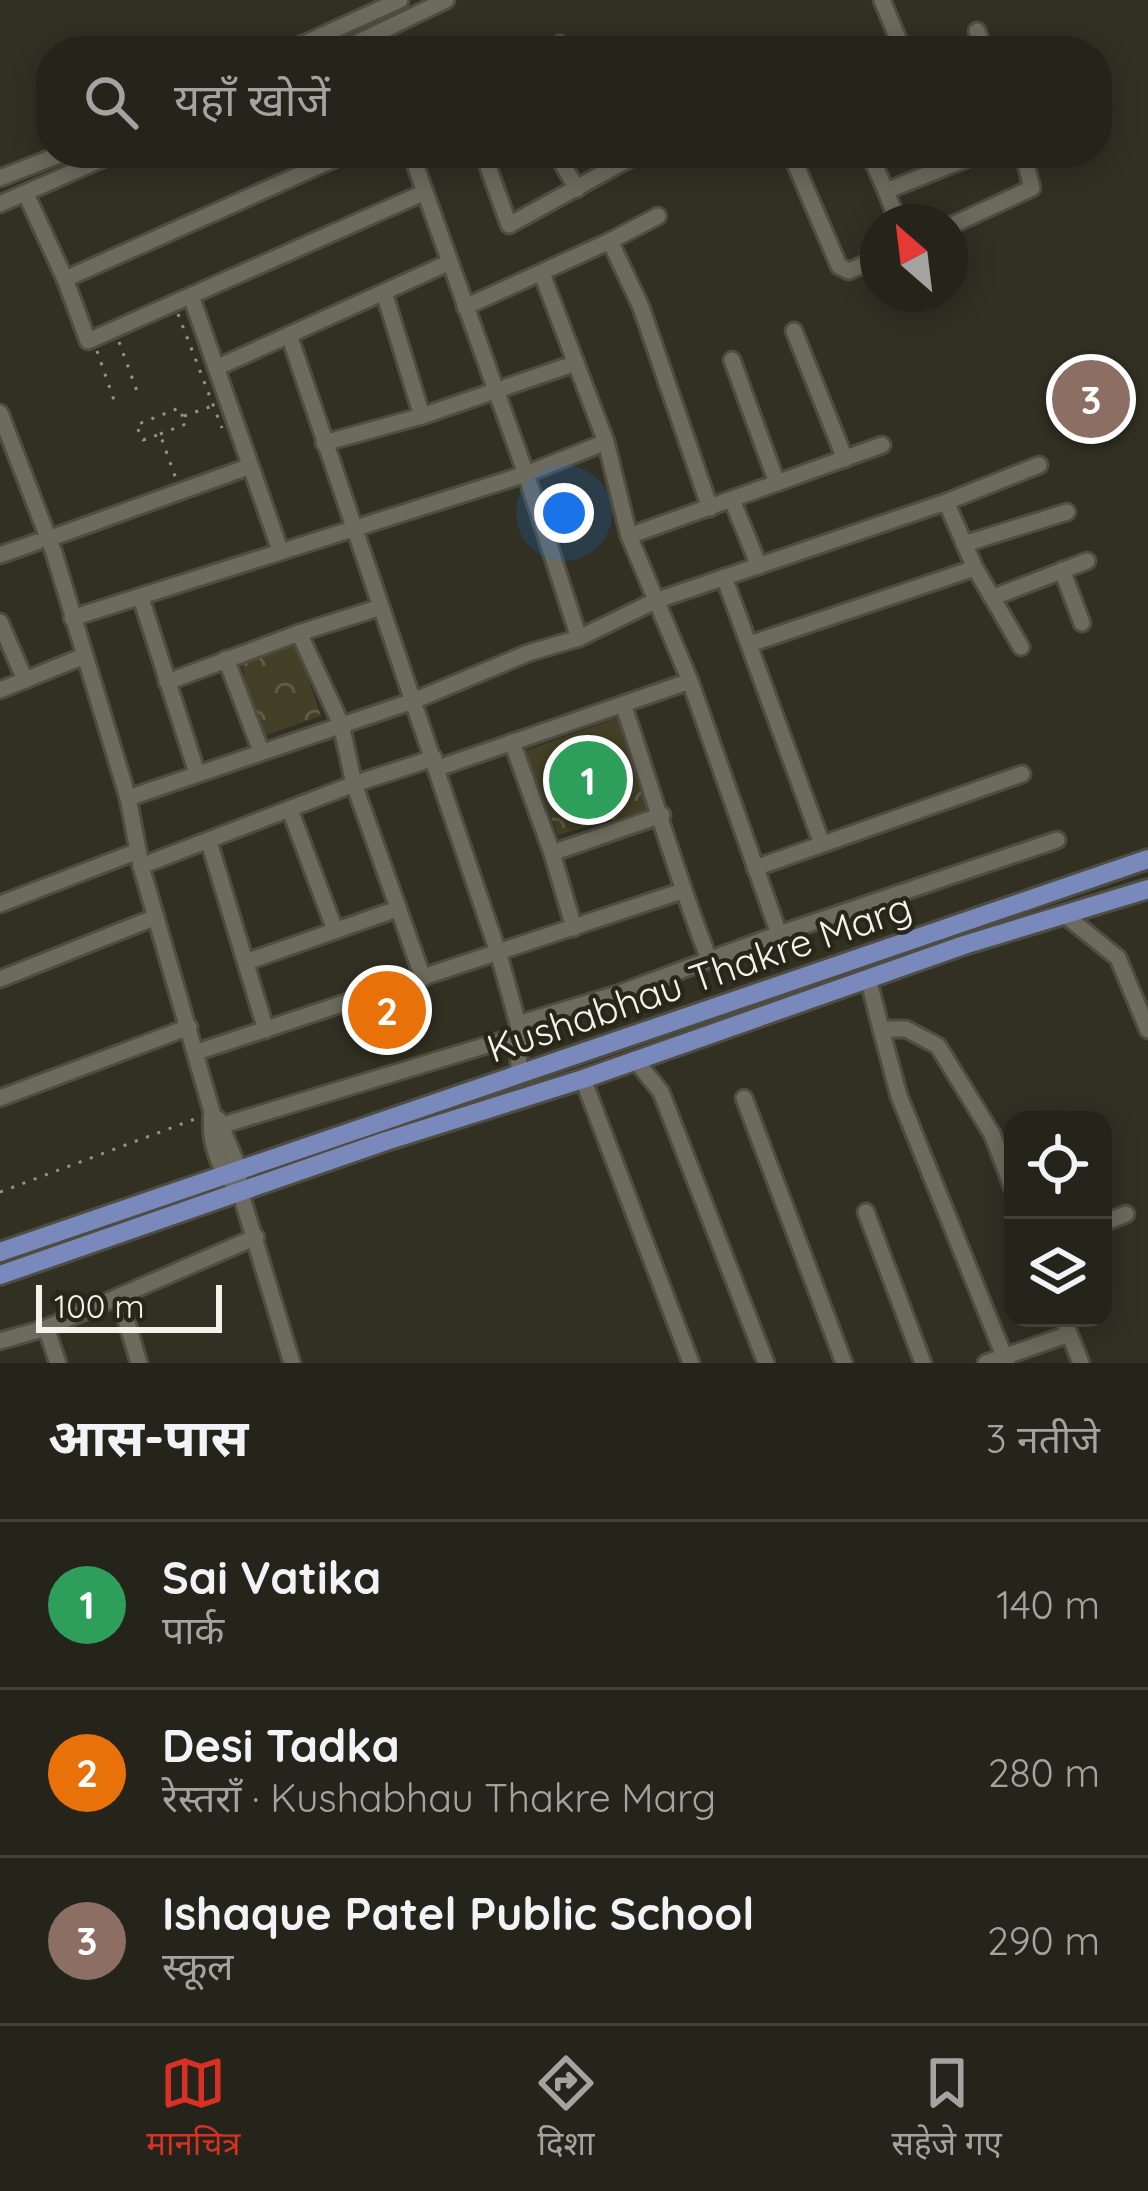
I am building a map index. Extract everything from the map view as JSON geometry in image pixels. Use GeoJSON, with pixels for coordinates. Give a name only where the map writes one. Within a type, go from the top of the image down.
{"type":"FeatureCollection","features":[{"type":"Feature","properties":{"kind":"main road","name":"Kushabhau Thakre Marg"},"geometry":{"type":"LineString","coordinates":[[0,1252],[1148,859]]}},
{"type":"Feature","properties":{"kind":"main road","name":"Kushabhau Thakre Marg"},"geometry":{"type":"LineString","coordinates":[[0,1275],[964,945],[1148,890]]}},
{"type":"Feature","properties":{"kind":"street"},"geometry":{"type":"LineString","coordinates":[[380,36],[446,0]]}},
{"type":"Feature","properties":{"kind":"street"},"geometry":{"type":"LineString","coordinates":[[882,0],[897,36]]}},
{"type":"Feature","properties":{"kind":"street"},"geometry":{"type":"LineString","coordinates":[[320,36],[390,2],[396,25]]}},
{"type":"Feature","properties":{"kind":"street"},"geometry":{"type":"LineString","coordinates":[[977,31],[979,36]]}},
{"type":"Feature","properties":{"kind":"street"},"geometry":{"type":"LineString","coordinates":[[0,178],[36,164]]}},
{"type":"Feature","properties":{"kind":"street"},"geometry":{"type":"LineString","coordinates":[[0,204],[83,168]]}},
{"type":"Feature","properties":{"kind":"street"},"geometry":{"type":"LineString","coordinates":[[65,279],[314,168]]}},
{"type":"Feature","properties":{"kind":"street"},"geometry":{"type":"LineString","coordinates":[[416,168],[526,474],[579,638]]}},
{"type":"Feature","properties":{"kind":"street"},"geometry":{"type":"LineString","coordinates":[[491,168],[509,225],[613,168]]}},
{"type":"Feature","properties":{"kind":"street"},"geometry":{"type":"LineString","coordinates":[[565,168],[577,189]]}},
{"type":"Feature","properties":{"kind":"street"},"geometry":{"type":"LineString","coordinates":[[797,168],[839,266],[848,271],[860,266]]}},
{"type":"Feature","properties":{"kind":"street"},"geometry":{"type":"LineString","coordinates":[[876,168],[891,204]]}},
{"type":"Feature","properties":{"kind":"street"},"geometry":{"type":"LineString","coordinates":[[886,191],[932,168]]}},
{"type":"Feature","properties":{"kind":"street"},"geometry":{"type":"LineString","coordinates":[[968,218],[1032,188],[1026,168]]}},
{"type":"Feature","properties":{"kind":"street"},"geometry":{"type":"LineString","coordinates":[[26,194],[88,341],[423,193]]}},
{"type":"Feature","properties":{"kind":"street"},"geometry":{"type":"LineString","coordinates":[[465,307],[658,216]]}},
{"type":"Feature","properties":{"kind":"street"},"geometry":{"type":"LineString","coordinates":[[610,241],[641,308],[710,508]]}},
{"type":"Feature","properties":{"kind":"street"},"geometry":{"type":"LineString","coordinates":[[216,368],[448,263]]}},
{"type":"Feature","properties":{"kind":"street"},"geometry":{"type":"LineString","coordinates":[[542,274],[606,442],[629,536],[690,681],[779,934]]}},
{"type":"Feature","properties":{"kind":"street"},"geometry":{"type":"LineString","coordinates":[[384,292],[422,416]]}},
{"type":"Feature","properties":{"kind":"street"},"geometry":{"type":"LineString","coordinates":[[191,296],[216,368],[220,403],[280,550]]}},
{"type":"Feature","properties":{"kind":"street"},"geometry":{"type":"LineString","coordinates":[[794,332],[845,459]]}},
{"type":"Feature","properties":{"kind":"street"},"geometry":{"type":"LineString","coordinates":[[289,335],[499,955],[517,1030],[519,1074]]}},
{"type":"Feature","properties":{"kind":"street"},"geometry":{"type":"LineString","coordinates":[[732,360],[777,484]]}},
{"type":"Feature","properties":{"kind":"street"},"geometry":{"type":"LineString","coordinates":[[324,443],[422,416],[576,363]]}},
{"type":"Feature","properties":{"kind":"street"},"geometry":{"type":"LineString","coordinates":[[0,413],[84,656],[218,1119]]}},
{"type":"Feature","properties":{"kind":"street"},"geometry":{"type":"LineString","coordinates":[[72,618],[526,474],[606,442]]}},
{"type":"Feature","properties":{"kind":"street"},"geometry":{"type":"LineString","coordinates":[[629,536],[882,445]]}},
{"type":"Feature","properties":{"kind":"street"},"geometry":{"type":"LineString","coordinates":[[128,799],[413,700],[579,638],[655,601],[946,502],[1039,465]]}},
{"type":"Feature","properties":{"kind":"street"},"geometry":{"type":"LineString","coordinates":[[0,556],[248,467]]}},
{"type":"Feature","properties":{"kind":"street"},"geometry":{"type":"LineString","coordinates":[[732,500],[759,566]]}},
{"type":"Feature","properties":{"kind":"street"},"geometry":{"type":"LineString","coordinates":[[946,502],[975,568],[1021,647]]}},
{"type":"Feature","properties":{"kind":"street"},"geometry":{"type":"LineString","coordinates":[[964,544],[1066,512]]}},
{"type":"Feature","properties":{"kind":"street"},"geometry":{"type":"LineString","coordinates":[[994,597],[1087,561]]}},
{"type":"Feature","properties":{"kind":"street"},"geometry":{"type":"LineString","coordinates":[[750,644],[975,568]]}},
{"type":"Feature","properties":{"kind":"street"},"geometry":{"type":"LineString","coordinates":[[1063,570],[1082,623]]}},
{"type":"Feature","properties":{"kind":"street"},"geometry":{"type":"LineString","coordinates":[[724,577],[822,844]]}},
{"type":"Feature","properties":{"kind":"street"},"geometry":{"type":"LineString","coordinates":[[141,598],[197,773]]}},
{"type":"Feature","properties":{"kind":"street"},"geometry":{"type":"LineString","coordinates":[[167,682],[381,608]]}},
{"type":"Feature","properties":{"kind":"street"},"geometry":{"type":"LineString","coordinates":[[0,622],[25,680]]}},
{"type":"Feature","properties":{"kind":"street"},"geometry":{"type":"LineString","coordinates":[[298,633],[341,724],[354,784],[423,978]]}},
{"type":"Feature","properties":{"kind":"street"},"geometry":{"type":"LineString","coordinates":[[0,690],[84,656]]}},
{"type":"Feature","properties":{"kind":"street"},"geometry":{"type":"LineString","coordinates":[[226,659],[261,751]]}},
{"type":"Feature","properties":{"kind":"street"},"geometry":{"type":"LineString","coordinates":[[0,904],[208,842],[354,784],[512,742],[690,681]]}},
{"type":"Feature","properties":{"kind":"street"},"geometry":{"type":"LineString","coordinates":[[623,704],[662,815],[682,891],[710,959]]}},
{"type":"Feature","properties":{"kind":"street"},"geometry":{"type":"LineString","coordinates":[[512,742],[574,928]]}},
{"type":"Feature","properties":{"kind":"street"},"geometry":{"type":"LineString","coordinates":[[755,868],[1022,773]]}},
{"type":"Feature","properties":{"kind":"street"},"geometry":{"type":"LineString","coordinates":[[290,810],[335,930]]}},
{"type":"Feature","properties":{"kind":"street"},"geometry":{"type":"LineString","coordinates":[[552,853],[662,815]]}},
{"type":"Feature","properties":{"kind":"street"},"geometry":{"type":"LineString","coordinates":[[292,1363],[240,1192],[209,1131],[218,1119],[517,1030],[779,934],[1057,841]]}},
{"type":"Feature","properties":{"kind":"street"},"geometry":{"type":"LineString","coordinates":[[208,842],[266,1030]]}},
{"type":"Feature","properties":{"kind":"street"},"geometry":{"type":"LineString","coordinates":[[196,1052],[682,891]]}},
{"type":"Feature","properties":{"kind":"street"},"geometry":{"type":"LineString","coordinates":[[246,962],[397,909]]}},
{"type":"Feature","properties":{"kind":"street"},"geometry":{"type":"LineString","coordinates":[[0,979],[156,916]]}},
{"type":"Feature","properties":{"kind":"street"},"geometry":{"type":"LineString","coordinates":[[1066,916],[1118,958],[1143,1003],[1148,1030]]}},
{"type":"Feature","properties":{"kind":"street"},"geometry":{"type":"LineString","coordinates":[[868,978],[899,1096],[1005,1360]]}},
{"type":"Feature","properties":{"kind":"street"},"geometry":{"type":"LineString","coordinates":[[0,1098],[189,1027]]}},
{"type":"Feature","properties":{"kind":"street"},"geometry":{"type":"LineString","coordinates":[[881,1029],[906,1029],[938,1046],[992,1134],[1004,1165]]}},
{"type":"Feature","properties":{"kind":"street"},"geometry":{"type":"LineString","coordinates":[[636,1060],[661,1092],[766,1363]]}},
{"type":"Feature","properties":{"kind":"street"},"geometry":{"type":"LineString","coordinates":[[583,1079],[691,1363]]}},
{"type":"Feature","properties":{"kind":"street"},"geometry":{"type":"LineString","coordinates":[[744,1098],[844,1363]]}},
{"type":"Feature","properties":{"kind":"street"},"geometry":{"type":"LineString","coordinates":[[866,1212],[923,1363]]}},
{"type":"Feature","properties":{"kind":"street"},"geometry":{"type":"LineString","coordinates":[[1112,1219],[1126,1214]]}},
{"type":"Feature","properties":{"kind":"street"},"geometry":{"type":"LineString","coordinates":[[0,1341],[46,1328],[256,1237]]}},
{"type":"Feature","properties":{"kind":"street"},"geometry":{"type":"LineString","coordinates":[[119,1296],[139,1363]]}},
{"type":"Feature","properties":{"kind":"street"},"geometry":{"type":"LineString","coordinates":[[986,1363],[1005,1360],[1064,1327]]}},
{"type":"Feature","properties":{"kind":"street"},"geometry":{"type":"LineString","coordinates":[[1066,1327],[1081,1363]]}},
{"type":"Feature","properties":{"kind":"street"},"geometry":{"type":"LineString","coordinates":[[46,1328],[58,1363]]}},
{"type":"Feature","properties":{"kind":"path"},"geometry":{"type":"LineString","coordinates":[[176,311],[220,403],[228,445]]}},
{"type":"Feature","properties":{"kind":"path"},"geometry":{"type":"LineString","coordinates":[[118,341],[137,392]]}},
{"type":"Feature","properties":{"kind":"path"},"geometry":{"type":"LineString","coordinates":[[97,350],[116,406]]}},
{"type":"Feature","properties":{"kind":"path"},"geometry":{"type":"LineString","coordinates":[[183,417],[220,403]]}},
{"type":"Feature","properties":{"kind":"path"},"geometry":{"type":"LineString","coordinates":[[179,408],[186,424],[160,434],[143,440],[136,424],[179,408]]}},
{"type":"Feature","properties":{"kind":"path"},"geometry":{"type":"LineString","coordinates":[[160,434],[178,485]]}},
{"type":"Feature","properties":{"kind":"path"},"geometry":{"type":"LineString","coordinates":[[0,1192],[218,1119]]}},
{"type":"Feature","properties":{"kind":"green space"},"geometry":{"type":"Polygon","coordinates":[[[295,640],[321,716],[261,737],[240,660],[295,640]]]}},
{"type":"Feature","properties":{"kind":"green space"},"geometry":{"type":"Polygon","coordinates":[[[617,718],[649,809],[558,835],[525,751],[617,718]]]}},
{"type":"Feature","properties":{"kind":"place","name":"Ishaque Patel Public School"},"geometry":{"type":"Point","coordinates":[1091,399]}},
{"type":"Feature","properties":{"kind":"place","name":"Sai Vatika"},"geometry":{"type":"Point","coordinates":[588,780]}},
{"type":"Feature","properties":{"kind":"place","name":"Desi Tadka"},"geometry":{"type":"Point","coordinates":[387,1010]}}]}
